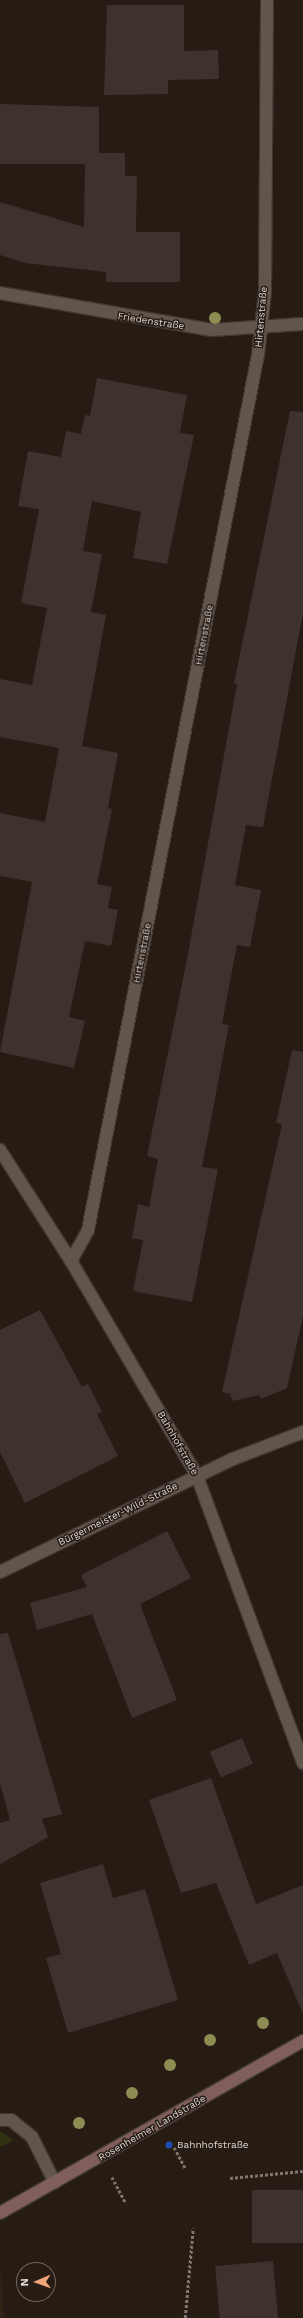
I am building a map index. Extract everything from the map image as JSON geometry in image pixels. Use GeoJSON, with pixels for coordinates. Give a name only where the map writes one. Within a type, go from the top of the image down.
{"type":"FeatureCollection","features":[{"type":"Feature","properties":{"kind":"main road","name":"Rosenheimer Landstraße"},"geometry":{"type":"LineString","coordinates":[[0,2213],[303,2041]]}},
{"type":"Feature","properties":{"kind":"street","name":"Hirtenstraße"},"geometry":{"type":"LineString","coordinates":[[72,1261],[88,1230],[260,328],[265,292],[267,0]]}},
{"type":"Feature","properties":{"kind":"street","name":"Friedenstraße"},"geometry":{"type":"LineString","coordinates":[[0,293],[204,329],[260,328],[303,324]]}},
{"type":"Feature","properties":{"kind":"street","name":"Bahnhofstraße"},"geometry":{"type":"LineString","coordinates":[[0,1150],[72,1261],[197,1476],[303,1762]]}},
{"type":"Feature","properties":{"kind":"street","name":"Bürgermeister-Wild-Straße"},"geometry":{"type":"LineString","coordinates":[[0,1572],[197,1476],[303,1432]]}},
{"type":"Feature","properties":{"kind":"street"},"geometry":{"type":"LineString","coordinates":[[0,2120],[11,2120],[32,2137],[55,2183]]}},
{"type":"Feature","properties":{"kind":"path"},"geometry":{"type":"LineString","coordinates":[[172,2143],[186,2169]]}},
{"type":"Feature","properties":{"kind":"path"},"geometry":{"type":"LineString","coordinates":[[230,2178],[303,2171]]}},
{"type":"Feature","properties":{"kind":"path"},"geometry":{"type":"LineString","coordinates":[[112,2177],[126,2203]]}},
{"type":"Feature","properties":{"kind":"path"},"geometry":{"type":"LineString","coordinates":[[185,2318],[193,2228]]}},
{"type":"Feature","properties":{"kind":"shaded area"},"geometry":{"type":"Polygon","coordinates":[[[0,2131],[14,2140],[0,2147],[0,2131]]]}},
{"type":"Feature","properties":{"kind":"shaded area"},"geometry":{"type":"Polygon","coordinates":[[[1,2274],[4,2318],[0,2318],[1,2274]]]}},
{"type":"Feature","properties":{"kind":"building"},"geometry":{"type":"Polygon","coordinates":[[[107,5],[184,5],[184,51],[218,50],[219,79],[168,80],[168,94],[104,95],[107,5]]]}},
{"type":"Feature","properties":{"kind":"building"},"geometry":{"type":"Polygon","coordinates":[[[0,104],[99,107],[99,153],[125,153],[125,176],[137,176],[136,232],[180,232],[180,282],[106,282],[106,272],[25,263],[0,255],[0,202],[84,227],[85,164],[0,164],[0,104]]]}},
{"type":"Feature","properties":{"kind":"building"},"geometry":{"type":"Polygon","coordinates":[[[97,378],[187,395],[180,433],[194,435],[167,564],[133,558],[141,512],[92,501],[83,551],[102,554],[91,612],[106,615],[82,746],[118,753],[108,808],[112,809],[97,884],[112,887],[108,908],[118,910],[111,946],[85,941],[69,1017],[85,1021],[74,1068],[0,1052],[32,882],[0,876],[0,813],[45,822],[59,748],[0,737],[0,679],[32,685],[47,608],[21,603],[39,509],[18,506],[28,451],[61,457],[66,431],[81,434],[85,415],[90,416],[97,378]]]}},
{"type":"Feature","properties":{"kind":"building"},"geometry":{"type":"Polygon","coordinates":[[[290,411],[303,412],[303,613],[263,827],[246,825],[235,885],[261,890],[250,947],[237,945],[222,1024],[229,1025],[202,1167],[218,1169],[192,1302],[133,1291],[143,1240],[132,1238],[138,1204],[149,1207],[158,1159],[147,1156],[187,959],[237,684],[234,683],[290,411]]]}},
{"type":"Feature","properties":{"kind":"building"},"geometry":{"type":"Polygon","coordinates":[[[292,1050],[303,1052],[303,1316],[287,1388],[261,1399],[259,1395],[233,1401],[230,1394],[222,1392],[282,1124],[276,1123],[292,1050]]]}},
{"type":"Feature","properties":{"kind":"building"},"geometry":{"type":"Polygon","coordinates":[[[40,1310],[82,1387],[88,1384],[102,1412],[97,1414],[118,1456],[25,1503],[0,1452],[0,1330],[40,1310]]]}},
{"type":"Feature","properties":{"kind":"building"},"geometry":{"type":"Polygon","coordinates":[[[167,1531],[191,1578],[140,1604],[177,1700],[132,1718],[92,1614],[37,1630],[30,1603],[87,1587],[81,1575],[167,1531]]]}},
{"type":"Feature","properties":{"kind":"building"},"geometry":{"type":"Polygon","coordinates":[[[8,1633],[62,1814],[42,1819],[48,1837],[0,1864],[0,1823],[10,1820],[0,1783],[0,1634],[8,1633]]]}},
{"type":"Feature","properties":{"kind":"building"},"geometry":{"type":"Polygon","coordinates":[[[242,1738],[253,1764],[221,1777],[210,1752],[242,1738]]]}},
{"type":"Feature","properties":{"kind":"building"},"geometry":{"type":"Polygon","coordinates":[[[211,1778],[256,1904],[303,1885],[303,2014],[277,1953],[249,1965],[216,1883],[181,1893],[149,1800],[211,1778]]]}},
{"type":"Feature","properties":{"kind":"building"},"geometry":{"type":"Polygon","coordinates":[[[103,1864],[113,1898],[145,1889],[178,2000],[68,2033],[46,1958],[61,1954],[40,1883],[103,1864]]]}},
{"type":"Feature","properties":{"kind":"building"},"geometry":{"type":"Polygon","coordinates":[[[252,2190],[303,2190],[303,2243],[252,2243],[252,2190]]]}},
{"type":"Feature","properties":{"kind":"building"},"geometry":{"type":"Polygon","coordinates":[[[273,2261],[278,2318],[220,2318],[215,2266],[273,2261]]]}},
{"type":"Feature","properties":{"kind":"place","name":"Bahnhofstraße"},"geometry":{"type":"Point","coordinates":[169,2145]}}]}
